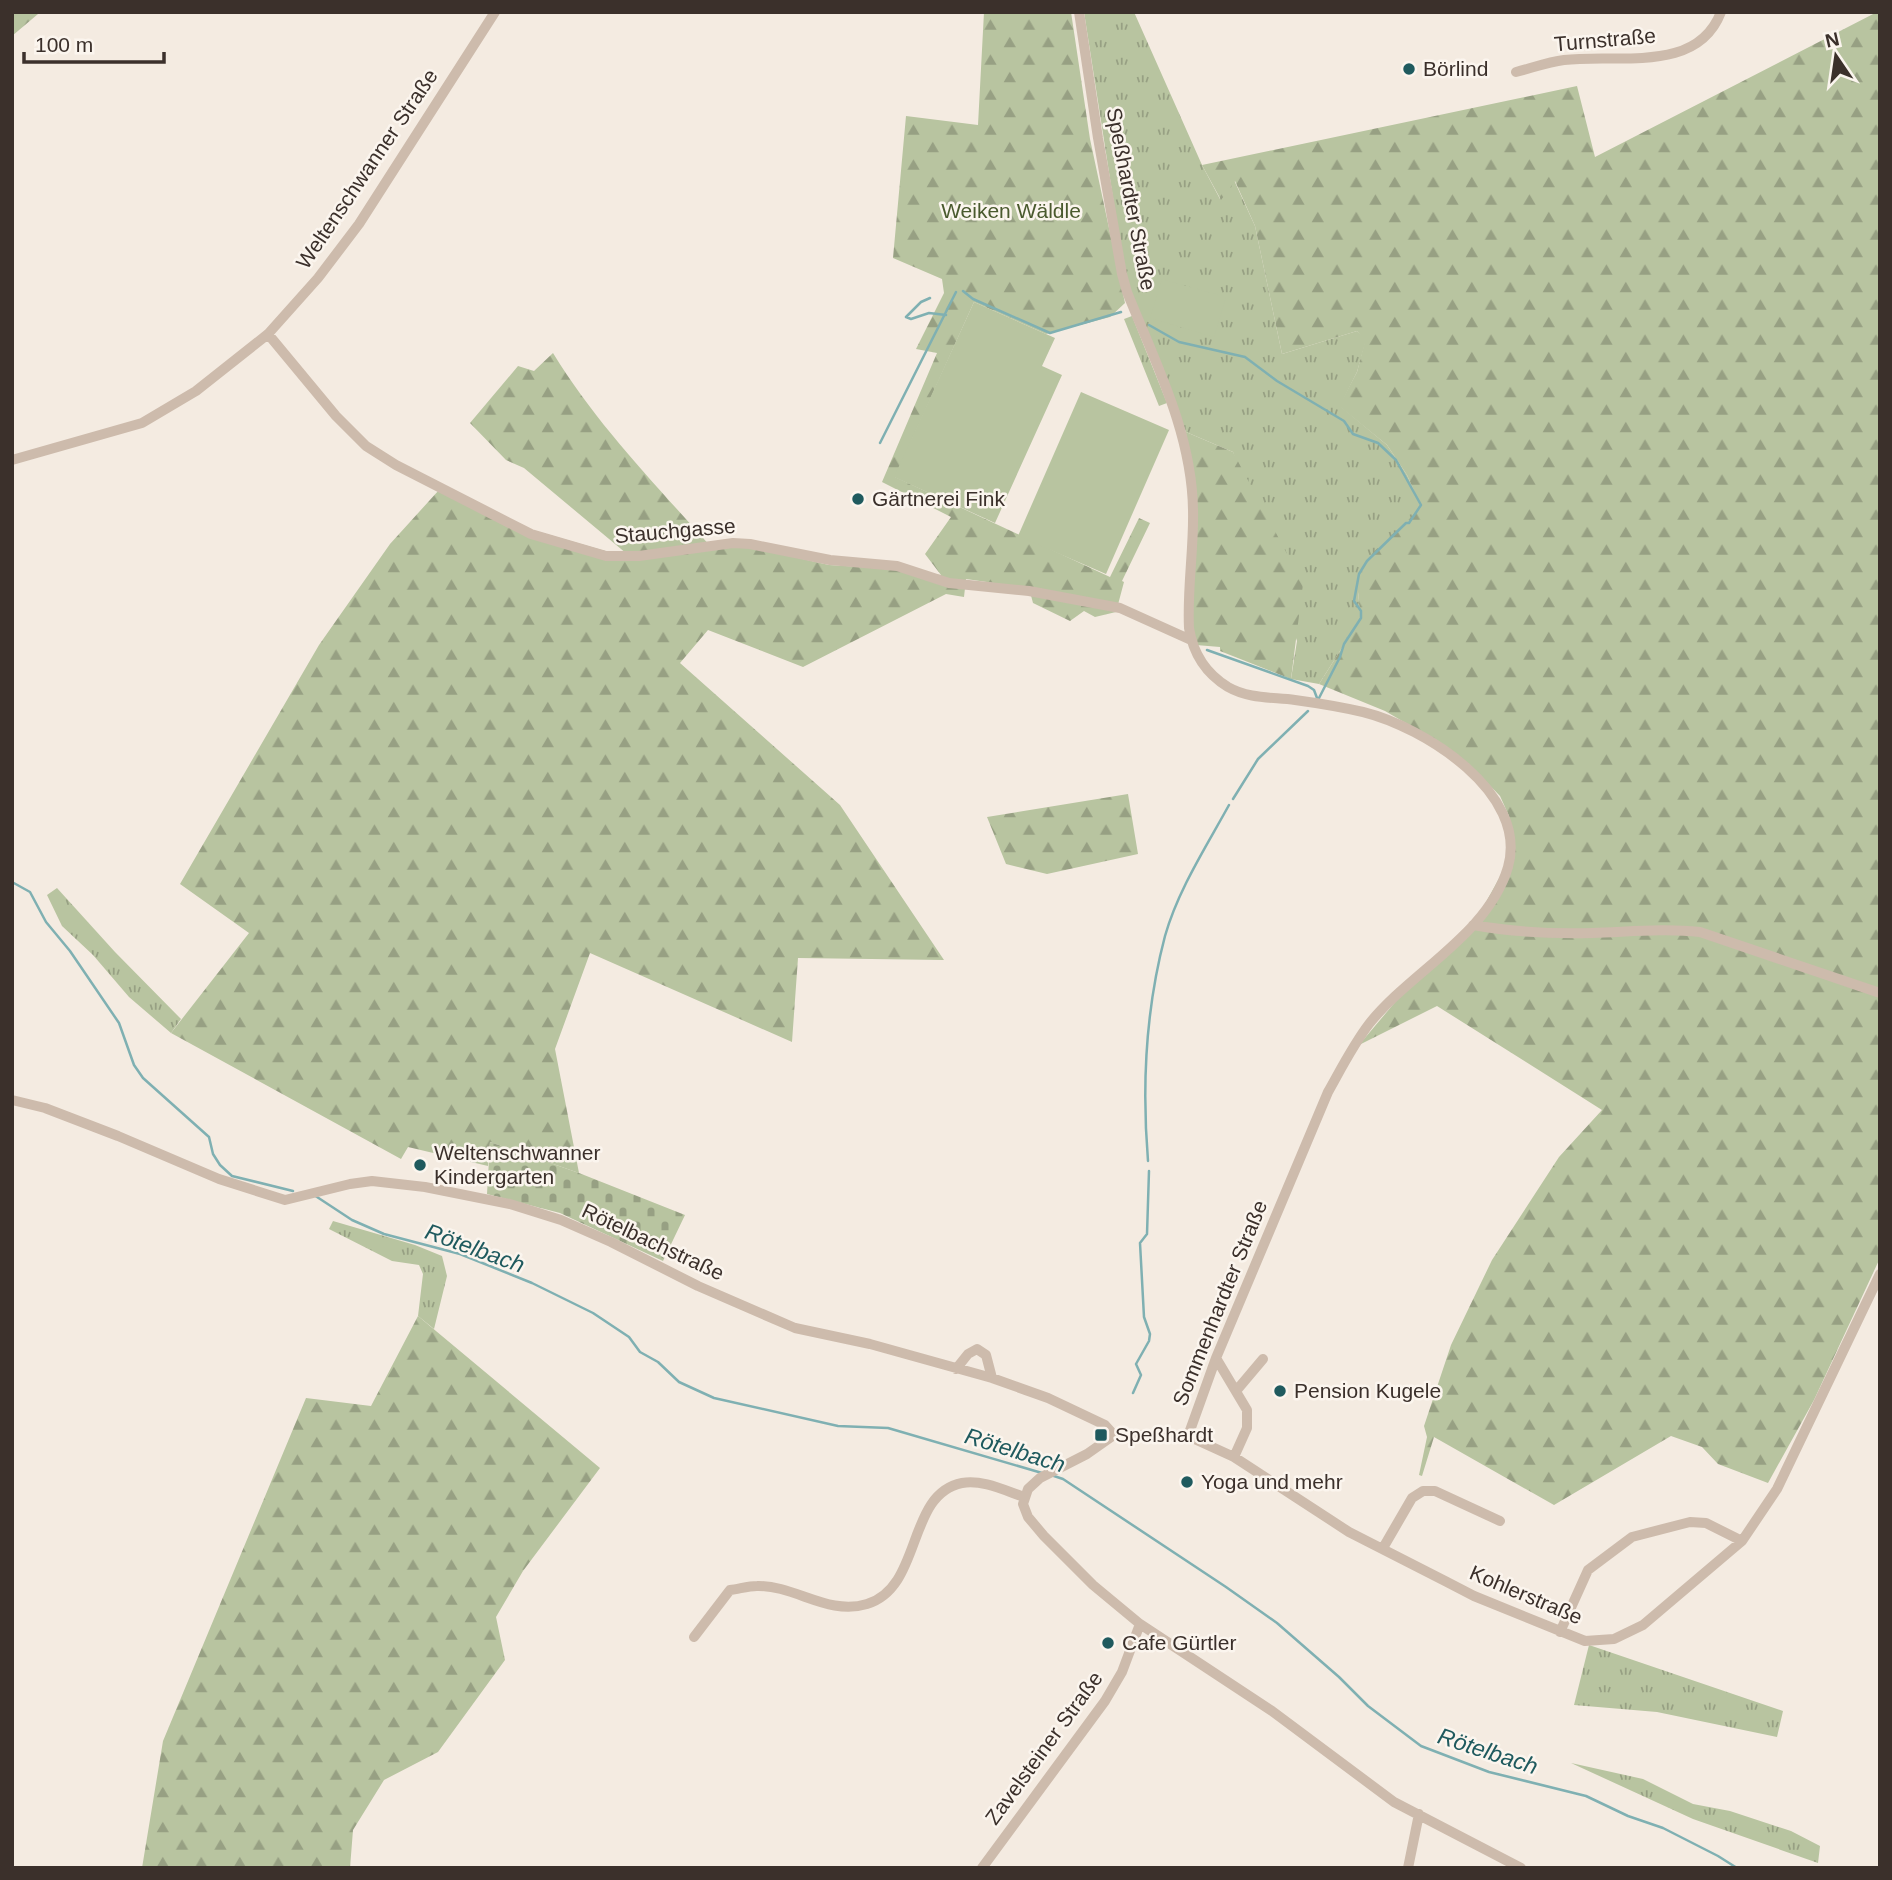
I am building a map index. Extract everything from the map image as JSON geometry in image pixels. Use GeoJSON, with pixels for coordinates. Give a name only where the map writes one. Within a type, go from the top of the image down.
{"type":"FeatureCollection","features":[{"type":"Feature","properties":{"kind":"street","name":"Weltenschwanner Straße"},"geometry":{"type":"LineString","coordinates":[[12,460],[142,423],[196,391],[268,334],[318,278],[359,223],[495,12]]}},
{"type":"Feature","properties":{"kind":"street","name":"Speßhardter Straße"},"geometry":{"type":"LineString","coordinates":[[1080,12],[1097,138],[1122,274],[1179,421],[1185,453],[1193,509],[1188,612],[1191,640],[1198,658],[1209,672],[1227,686],[1246,695],[1320,704],[1364,713],[1398,724],[1435,746],[1477,777],[1502,809]]}},
{"type":"Feature","properties":{"kind":"street","name":"Turnstraße"},"geometry":{"type":"LineString","coordinates":[[1516,72],[1564,60],[1657,58],[1699,43],[1715,27],[1721,12]]}},
{"type":"Feature","properties":{"kind":"street","name":"Stauchgasse"},"geometry":{"type":"LineString","coordinates":[[268,334],[366,446],[396,465],[531,534],[606,556],[639,556],[733,542],[830,560],[889,565],[949,583],[1029,591],[1120,608],[1191,640]]}},
{"type":"Feature","properties":{"kind":"street","name":"Sommenhardter Straße"},"geometry":{"type":"LineString","coordinates":[[1114,1435],[1188,1436],[1216,1358],[1328,1092],[1346,1059],[1369,1024],[1493,903],[1503,881],[1512,847],[1502,809]]}},
{"type":"Feature","properties":{"kind":"street"},"geometry":{"type":"LineString","coordinates":[[1473,925],[1509,931],[1591,933],[1670,929],[1700,932],[1880,993]]}},
{"type":"Feature","properties":{"kind":"street","name":"Rötelbachstraße"},"geometry":{"type":"LineString","coordinates":[[12,1100],[45,1108],[219,1179],[285,1200],[372,1181],[425,1187],[510,1204],[561,1220],[698,1286],[795,1328],[870,1344],[992,1378],[1060,1403],[1105,1424],[1114,1435]]}},
{"type":"Feature","properties":{"kind":"street","name":"Kohlerstraße"},"geometry":{"type":"LineString","coordinates":[[1188,1436],[1234,1457],[1349,1532],[1474,1596],[1585,1641],[1614,1639],[1643,1625],[1742,1541],[1777,1489],[1880,1273]]}},
{"type":"Feature","properties":{"kind":"street"},"geometry":{"type":"LineString","coordinates":[[956,1369],[968,1354],[977,1349],[986,1355],[992,1378]]}},
{"type":"Feature","properties":{"kind":"street"},"geometry":{"type":"LineString","coordinates":[[1216,1358],[1247,1410],[1247,1428],[1234,1457]]}},
{"type":"Feature","properties":{"kind":"street"},"geometry":{"type":"LineString","coordinates":[[1236,1391],[1263,1359]]}},
{"type":"Feature","properties":{"kind":"street"},"geometry":{"type":"LineString","coordinates":[[1114,1435],[1087,1454],[1055,1468],[1028,1489],[1023,1504],[1028,1517],[1044,1536],[1093,1585],[1140,1624],[1272,1711],[1394,1802],[1521,1868]]}},
{"type":"Feature","properties":{"kind":"street"},"geometry":{"type":"LineString","coordinates":[[694,1637],[730,1590],[758,1586],[828,1605],[848,1607],[867,1604],[886,1595],[904,1569],[927,1509],[946,1489],[963,1482],[987,1485],[1024,1497]]}},
{"type":"Feature","properties":{"kind":"street"},"geometry":{"type":"LineString","coordinates":[[1383,1548],[1412,1498],[1423,1491],[1435,1491],[1500,1521]]}},
{"type":"Feature","properties":{"kind":"street"},"geometry":{"type":"LineString","coordinates":[[1560,1632],[1588,1570],[1632,1537],[1690,1522],[1706,1523],[1742,1541]]}},
{"type":"Feature","properties":{"kind":"street","name":"Zavelsteiner Straße"},"geometry":{"type":"LineString","coordinates":[[982,1868],[1105,1701],[1122,1672],[1140,1624]]}},
{"type":"Feature","properties":{"kind":"street"},"geometry":{"type":"LineString","coordinates":[[1408,1868],[1421,1815]]}},
{"type":"Feature","properties":{"kind":"green space"},"geometry":{"type":"Polygon","coordinates":[[[12,12],[37,12],[38,14],[12,36],[12,12]]]}},
{"type":"Feature","properties":{"kind":"green space","name":"Weiken Wäldle"},"geometry":{"type":"Polygon","coordinates":[[[984,12],[1071,12],[1090,139],[1125,303],[1110,317],[1046,334],[974,302],[895,477],[1110,577],[1139,518],[1150,523],[1122,581],[1124,582],[1116,612],[1095,617],[1084,611],[1070,621],[1033,603],[1029,588],[966,579],[964,597],[946,594],[803,667],[708,630],[680,663],[840,805],[944,960],[798,958],[792,1042],[590,953],[555,1049],[579,1173],[490,1142],[488,1166],[408,1147],[401,1159],[171,1033],[249,933],[180,884],[319,645],[390,544],[439,490],[494,519],[633,559],[524,468],[506,460],[470,423],[518,366],[534,371],[553,353],[608,430],[712,548],[750,547],[829,565],[941,575],[925,554],[951,517],[882,482],[937,353],[916,349],[944,293],[942,279],[893,258],[906,116],[978,125],[984,12]]]}},
{"type":"Feature","properties":{"kind":"green space"},"geometry":{"type":"Polygon","coordinates":[[[1084,12],[1134,12],[1202,165],[1220,199],[1234,180],[1255,226],[1282,354],[1357,331],[1366,340],[1357,372],[1340,406],[1387,445],[1407,475],[1421,506],[1412,518],[1380,547],[1358,594],[1361,618],[1319,684],[1291,679],[1297,641],[1233,452],[1186,432],[1134,304],[1123,262],[1084,12]]]}},
{"type":"Feature","properties":{"kind":"green space"},"geometry":{"type":"Polygon","coordinates":[[[1880,12],[1880,1258],[1814,1400],[1768,1483],[1718,1464],[1702,1447],[1671,1436],[1554,1505],[1434,1437],[1422,1476],[1419,1475],[1427,1437],[1424,1426],[1451,1345],[1492,1260],[1559,1157],[1602,1110],[1437,1006],[1359,1045],[1407,988],[1468,935],[1514,851],[1509,816],[1500,796],[1470,765],[1435,740],[1385,711],[1319,684],[1361,618],[1359,581],[1366,561],[1421,506],[1407,475],[1387,445],[1339,406],[1357,372],[1365,341],[1357,331],[1282,354],[1255,226],[1235,181],[1221,200],[1202,165],[1577,86],[1595,157],[1880,12]]]}},
{"type":"Feature","properties":{"kind":"green space"},"geometry":{"type":"Polygon","coordinates":[[[1162,279],[1226,297],[1214,337],[1150,318],[1162,279]]]}},
{"type":"Feature","properties":{"kind":"green space"},"geometry":{"type":"Polygon","coordinates":[[[974,302],[1055,338],[1042,366],[1062,375],[995,523],[894,477],[974,302]]]}},
{"type":"Feature","properties":{"kind":"green space"},"geometry":{"type":"Polygon","coordinates":[[[1132,316],[1167,403],[1159,406],[1124,319],[1132,316]]]}},
{"type":"Feature","properties":{"kind":"green space"},"geometry":{"type":"Polygon","coordinates":[[[1081,392],[1169,430],[1106,574],[1018,536],[1081,392]]]}},
{"type":"Feature","properties":{"kind":"green space"},"geometry":{"type":"Polygon","coordinates":[[[1186,432],[1233,452],[1303,584],[1291,679],[1220,651],[1220,647],[1196,645],[1193,628],[1186,432]]]}},
{"type":"Feature","properties":{"kind":"green space"},"geometry":{"type":"Polygon","coordinates":[[[1128,794],[1138,854],[1047,874],[1006,864],[987,817],[1128,794]]]}},
{"type":"Feature","properties":{"kind":"green space"},"geometry":{"type":"Polygon","coordinates":[[[57,888],[181,1019],[171,1033],[129,997],[93,955],[62,926],[47,895],[57,888]]]}},
{"type":"Feature","properties":{"kind":"green space"},"geometry":{"type":"Polygon","coordinates":[[[490,1142],[579,1173],[685,1215],[663,1261],[560,1213],[487,1194],[490,1142]]]}},
{"type":"Feature","properties":{"kind":"green space"},"geometry":{"type":"Polygon","coordinates":[[[333,1221],[415,1245],[442,1256],[447,1276],[434,1329],[418,1316],[423,1274],[419,1265],[392,1261],[329,1229],[333,1221]]]}},
{"type":"Feature","properties":{"kind":"green space"},"geometry":{"type":"Polygon","coordinates":[[[418,1316],[600,1468],[523,1571],[496,1617],[505,1660],[438,1752],[384,1780],[353,1830],[350,1868],[142,1868],[163,1741],[306,1398],[371,1406],[418,1316]]]}},
{"type":"Feature","properties":{"kind":"green space"},"geometry":{"type":"Polygon","coordinates":[[[1589,1645],[1783,1711],[1777,1737],[1657,1712],[1574,1705],[1589,1645]]]}},
{"type":"Feature","properties":{"kind":"green space"},"geometry":{"type":"Polygon","coordinates":[[[1571,1763],[1643,1779],[1693,1804],[1730,1811],[1791,1831],[1820,1846],[1818,1863],[1693,1819],[1571,1763]]]}},
{"type":"Feature","properties":{"kind":"waterway"},"geometry":{"type":"LineString","coordinates":[[963,291],[973,299],[1050,333],[1121,312]]}},
{"type":"Feature","properties":{"kind":"waterway"},"geometry":{"type":"LineString","coordinates":[[880,443],[956,292]]}},
{"type":"Feature","properties":{"kind":"waterway"},"geometry":{"type":"LineString","coordinates":[[930,298],[921,302],[906,317],[911,319],[929,313],[946,315]]}},
{"type":"Feature","properties":{"kind":"waterway"},"geometry":{"type":"LineString","coordinates":[[1149,325],[1179,342],[1245,357],[1277,381],[1344,421],[1353,434],[1378,443],[1396,460],[1421,505],[1409,523],[1367,561],[1359,574],[1354,601],[1361,611],[1361,618],[1344,644],[1318,700]]}},
{"type":"Feature","properties":{"kind":"waterway"},"geometry":{"type":"LineString","coordinates":[[1207,650],[1308,686],[1314,690],[1317,698]]}},
{"type":"Feature","properties":{"kind":"waterway"},"geometry":{"type":"LineString","coordinates":[[1233,799],[1258,759],[1308,711]]}},
{"type":"Feature","properties":{"kind":"waterway"},"geometry":{"type":"LineString","coordinates":[[1148,1161],[1145,1105],[1147,1048],[1153,991],[1165,936],[1193,869],[1229,805]]}},
{"type":"Feature","properties":{"kind":"waterway","name":"Rötelbach"},"geometry":{"type":"LineString","coordinates":[[12,882],[30,892],[46,922],[70,951],[119,1023],[134,1065],[143,1078],[209,1137],[213,1154],[220,1165],[232,1176],[293,1191]]}},
{"type":"Feature","properties":{"kind":"waterway"},"geometry":{"type":"LineString","coordinates":[[1133,1393],[1141,1375],[1136,1364],[1150,1334],[1144,1317],[1140,1243],[1147,1234],[1149,1171]]}},
{"type":"Feature","properties":{"kind":"waterway","name":"Rötelbach"},"geometry":{"type":"LineString","coordinates":[[314,1195],[352,1220],[384,1234],[460,1254],[532,1283],[593,1313],[629,1337],[640,1352],[658,1362],[679,1382],[714,1398],[838,1426],[888,1428],[1042,1473]]}},
{"type":"Feature","properties":{"kind":"waterway","name":"Rötelbach"},"geometry":{"type":"LineString","coordinates":[[1051,1475],[1063,1479],[1277,1623],[1368,1706],[1421,1746],[1489,1772],[1586,1796],[1628,1816],[1663,1828],[1737,1868]]}},
{"type":"Feature","properties":{"kind":"place","name":"Börlind"},"geometry":{"type":"Point","coordinates":[1409,69]}},
{"type":"Feature","properties":{"kind":"place","name":"Gärtnerei Fink"},"geometry":{"type":"Point","coordinates":[858,499]}},
{"type":"Feature","properties":{"kind":"place","name":"Weltenschwanner Kindergarten"},"geometry":{"type":"Point","coordinates":[420,1165]}},
{"type":"Feature","properties":{"kind":"place","name":"Pension Kugele"},"geometry":{"type":"Point","coordinates":[1280,1391]}},
{"type":"Feature","properties":{"kind":"place","name":"Speßhardt"},"geometry":{"type":"Point","coordinates":[1101,1435]}},
{"type":"Feature","properties":{"kind":"place","name":"Yoga und mehr"},"geometry":{"type":"Point","coordinates":[1187,1482]}},
{"type":"Feature","properties":{"kind":"place","name":"Cafe Gürtler"},"geometry":{"type":"Point","coordinates":[1108,1643]}}]}
